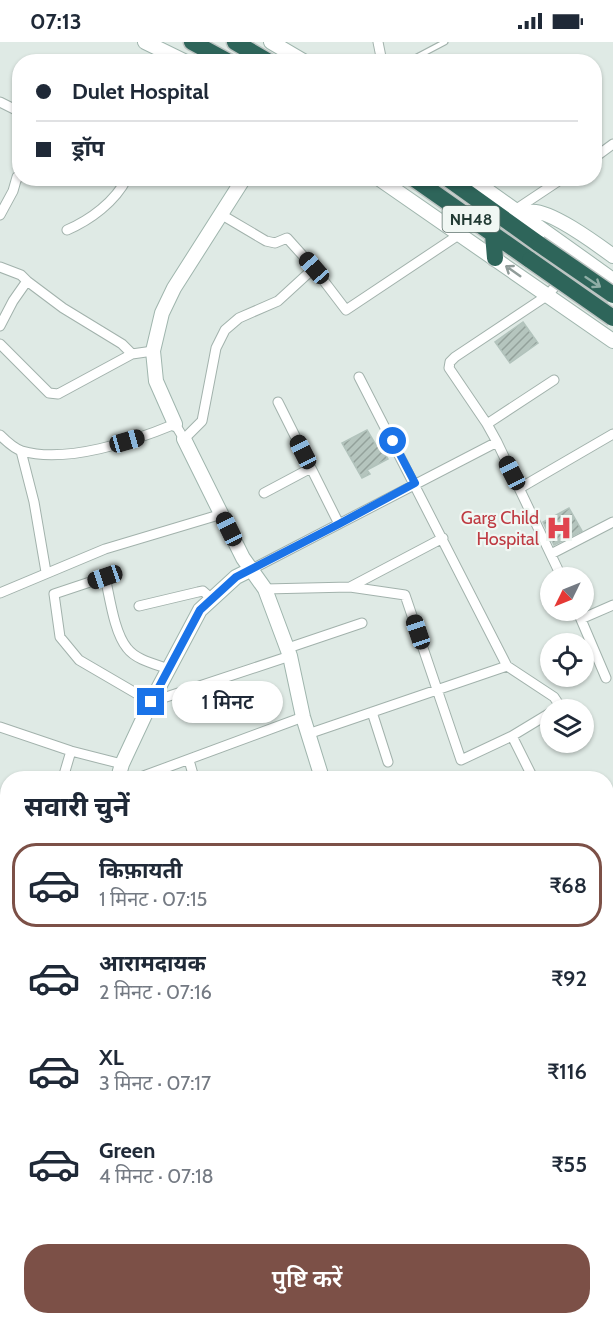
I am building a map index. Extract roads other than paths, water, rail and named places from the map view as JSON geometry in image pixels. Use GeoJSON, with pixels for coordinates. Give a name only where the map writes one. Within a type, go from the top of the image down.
{"type":"FeatureCollection","features":[{"type":"Feature","properties":{"kind":"highway"},"geometry":{"type":"LineString","coordinates":[[192,42],[214,54]]}},
{"type":"Feature","properties":{"kind":"highway"},"geometry":{"type":"LineString","coordinates":[[235,42],[255,54]]}},
{"type":"Feature","properties":{"kind":"highway","name":"NH48"},"geometry":{"type":"LineString","coordinates":[[424,186],[613,318]]}},
{"type":"Feature","properties":{"kind":"highway","name":"NH48"},"geometry":{"type":"LineString","coordinates":[[461,186],[514,215],[539,244],[613,295]]}},
{"type":"Feature","properties":{"kind":"highway"},"geometry":{"type":"LineString","coordinates":[[493,234],[495,258]]}},
{"type":"Feature","properties":{"kind":"street"},"geometry":{"type":"LineString","coordinates":[[145,42],[170,54]]}},
{"type":"Feature","properties":{"kind":"street"},"geometry":{"type":"LineString","coordinates":[[271,42],[291,54]]}},
{"type":"Feature","properties":{"kind":"street"},"geometry":{"type":"LineString","coordinates":[[0,215],[14,186]]}},
{"type":"Feature","properties":{"kind":"street"},"geometry":{"type":"LineString","coordinates":[[67,230],[86,222],[119,193],[122,186]]}},
{"type":"Feature","properties":{"kind":"street"},"geometry":{"type":"LineString","coordinates":[[239,186],[174,288],[162,313],[153,351],[156,381],[175,424],[243,558],[265,589],[289,652],[303,717],[320,771]]}},
{"type":"Feature","properties":{"kind":"street"},"geometry":{"type":"LineString","coordinates":[[390,186],[613,341]]}},
{"type":"Feature","properties":{"kind":"street"},"geometry":{"type":"LineString","coordinates":[[480,186],[514,215],[613,280]]}},
{"type":"Feature","properties":{"kind":"street"},"geometry":{"type":"LineString","coordinates":[[514,215],[552,186]]}},
{"type":"Feature","properties":{"kind":"street"},"geometry":{"type":"LineString","coordinates":[[514,215],[530,212],[542,213],[582,234],[613,256]]}},
{"type":"Feature","properties":{"kind":"street"},"geometry":{"type":"LineString","coordinates":[[222,215],[266,241],[275,243],[287,238],[314,268],[346,310],[460,234]]}},
{"type":"Feature","properties":{"kind":"street"},"geometry":{"type":"LineString","coordinates":[[557,567],[487,424],[449,369],[450,362],[548,296],[579,256]]}},
{"type":"Feature","properties":{"kind":"street"},"geometry":{"type":"LineString","coordinates":[[0,267],[21,275],[63,308],[122,344],[132,354]]}},
{"type":"Feature","properties":{"kind":"street"},"geometry":{"type":"LineString","coordinates":[[184,439],[202,421],[216,348],[225,330],[239,318],[278,301],[314,268]]}},
{"type":"Feature","properties":{"kind":"street"},"geometry":{"type":"LineString","coordinates":[[0,326],[27,280]]}},
{"type":"Feature","properties":{"kind":"street"},"geometry":{"type":"LineString","coordinates":[[0,344],[49,393],[58,394],[132,354],[153,351]]}},
{"type":"Feature","properties":{"kind":"street"},"geometry":{"type":"LineString","coordinates":[[359,377],[507,666],[555,699]]}},
{"type":"Feature","properties":{"kind":"street"},"geometry":{"type":"LineString","coordinates":[[487,424],[554,380]]}},
{"type":"Feature","properties":{"kind":"street"},"geometry":{"type":"LineString","coordinates":[[278,402],[339,524]]}},
{"type":"Feature","properties":{"kind":"street"},"geometry":{"type":"LineString","coordinates":[[0,435],[21,451],[51,454],[106,447],[147,436],[175,424]]}},
{"type":"Feature","properties":{"kind":"street"},"geometry":{"type":"LineString","coordinates":[[520,488],[613,434]]}},
{"type":"Feature","properties":{"kind":"street"},"geometry":{"type":"LineString","coordinates":[[120,771],[151,702],[200,610],[236,577],[496,442]]}},
{"type":"Feature","properties":{"kind":"street"},"geometry":{"type":"LineString","coordinates":[[21,451],[34,502],[46,572]]}},
{"type":"Feature","properties":{"kind":"street"},"geometry":{"type":"LineString","coordinates":[[264,493],[311,468]]}},
{"type":"Feature","properties":{"kind":"street"},"geometry":{"type":"LineString","coordinates":[[0,593],[105,549],[222,514]]}},
{"type":"Feature","properties":{"kind":"street"},"geometry":{"type":"LineString","coordinates":[[551,554],[613,522]]}},
{"type":"Feature","properties":{"kind":"street"},"geometry":{"type":"LineString","coordinates":[[350,587],[443,538]]}},
{"type":"Feature","properties":{"kind":"street"},"geometry":{"type":"LineString","coordinates":[[151,702],[79,660],[60,637],[54,594],[105,577],[119,635],[128,650],[142,659],[169,669]]}},
{"type":"Feature","properties":{"kind":"street"},"geometry":{"type":"LineString","coordinates":[[265,589],[350,587],[405,595],[461,760],[512,736],[540,719]]}},
{"type":"Feature","properties":{"kind":"street"},"geometry":{"type":"LineString","coordinates":[[139,606],[198,591],[203,591],[212,599]]}},
{"type":"Feature","properties":{"kind":"street"},"geometry":{"type":"LineString","coordinates":[[594,611],[613,605]]}},
{"type":"Feature","properties":{"kind":"street"},"geometry":{"type":"LineString","coordinates":[[582,621],[606,678]]}},
{"type":"Feature","properties":{"kind":"street"},"geometry":{"type":"LineString","coordinates":[[151,702],[362,623]]}},
{"type":"Feature","properties":{"kind":"street"},"geometry":{"type":"LineString","coordinates":[[308,734],[507,666]]}},
{"type":"Feature","properties":{"kind":"street"},"geometry":{"type":"LineString","coordinates":[[372,712],[388,762]]}},
{"type":"Feature","properties":{"kind":"street"},"geometry":{"type":"LineString","coordinates":[[157,771],[303,717]]}},
{"type":"Feature","properties":{"kind":"street"},"geometry":{"type":"LineString","coordinates":[[0,728],[71,751],[122,764]]}},
{"type":"Feature","properties":{"kind":"street"},"geometry":{"type":"LineString","coordinates":[[512,736],[530,771]]}},
{"type":"Feature","properties":{"kind":"street"},"geometry":{"type":"LineString","coordinates":[[65,771],[71,751]]}},
{"type":"Feature","properties":{"kind":"street"},"geometry":{"type":"LineString","coordinates":[[189,759],[192,771]]}},
{"type":"Feature","properties":{"kind":"lane"},"geometry":{"type":"LineString","coordinates":[[422,54],[445,42]]}},
{"type":"Feature","properties":{"kind":"place","name":"Garg Child Hospital"},"geometry":{"type":"Point","coordinates":[559,528]}}]}
